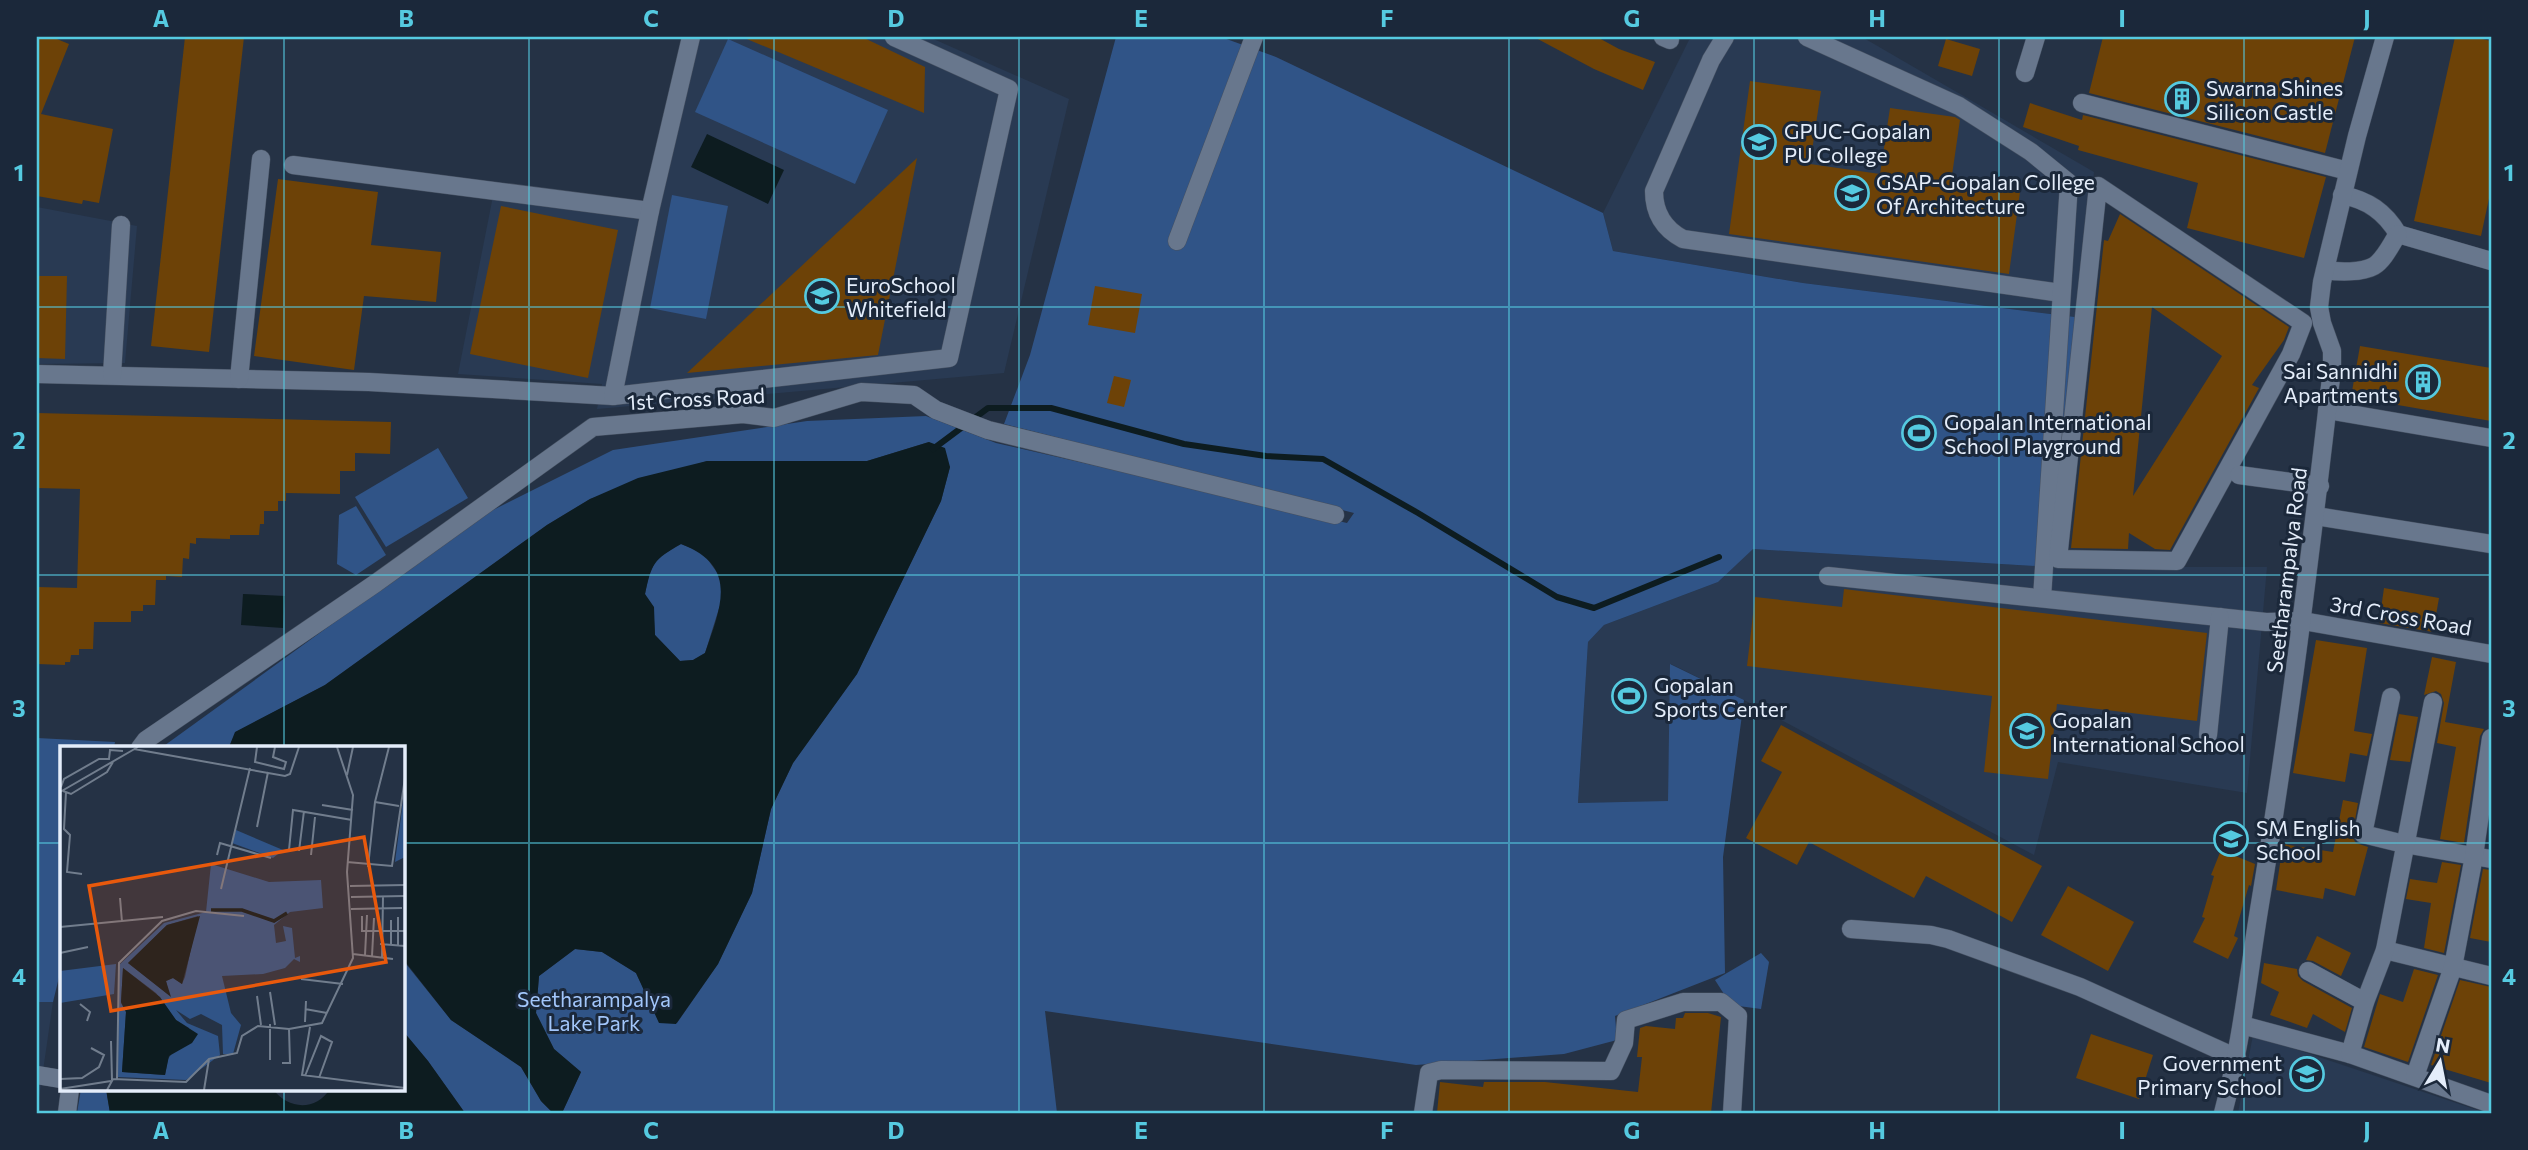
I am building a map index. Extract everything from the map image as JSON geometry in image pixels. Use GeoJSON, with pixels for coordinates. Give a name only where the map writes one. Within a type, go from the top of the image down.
{"type":"FeatureCollection","features":[{"type":"Feature","properties":{"kind":"street"},"geometry":{"type":"LineString","coordinates":[[614,396],[650,211],[691,37]]}},
{"type":"Feature","properties":{"kind":"street"},"geometry":{"type":"LineString","coordinates":[[37,374],[369,382],[614,396],[949,358],[1009,89],[894,37]]}},
{"type":"Feature","properties":{"kind":"street"},"geometry":{"type":"LineString","coordinates":[[1177,241],[1254,37]]}},
{"type":"Feature","properties":{"kind":"street"},"geometry":{"type":"LineString","coordinates":[[1725,37],[1711,60],[1654,191],[1654,204],[1664,225],[1672,233],[1683,239],[2061,293]]}},
{"type":"Feature","properties":{"kind":"street"},"geometry":{"type":"LineString","coordinates":[[1807,37],[1959,106],[2031,152],[2068,183],[2042,598]]}},
{"type":"Feature","properties":{"kind":"street"},"geometry":{"type":"LineString","coordinates":[[2025,73],[2036,37]]}},
{"type":"Feature","properties":{"kind":"street","name":"Seetharampalya Road"},"geometry":{"type":"LineString","coordinates":[[2223,1113],[2237,1058],[2303,621],[2320,486],[2332,351],[2319,307],[2342,195],[2385,37]]}},
{"type":"Feature","properties":{"kind":"street"},"geometry":{"type":"LineString","coordinates":[[2082,103],[2348,171]]}},
{"type":"Feature","properties":{"kind":"street"},"geometry":{"type":"LineString","coordinates":[[239,379],[261,159]]}},
{"type":"Feature","properties":{"kind":"street"},"geometry":{"type":"LineString","coordinates":[[293,165],[650,211]]}},
{"type":"Feature","properties":{"kind":"street"},"geometry":{"type":"LineString","coordinates":[[2291,354],[2303,323],[2098,186],[2058,559],[2177,561],[2291,354],[2322,323]]}},
{"type":"Feature","properties":{"kind":"street"},"geometry":{"type":"LineString","coordinates":[[2342,195],[2359,198],[2387,216],[2398,234],[2491,261]]}},
{"type":"Feature","properties":{"kind":"street"},"geometry":{"type":"LineString","coordinates":[[112,375],[121,225]]}},
{"type":"Feature","properties":{"kind":"street"},"geometry":{"type":"LineString","coordinates":[[2325,270],[2352,270],[2374,266],[2385,256],[2398,234]]}},
{"type":"Feature","properties":{"kind":"street","name":"1st Cross Road"},"geometry":{"type":"LineString","coordinates":[[141,746],[376,583],[593,427],[743,414],[774,418],[861,392],[915,395],[936,410],[988,430],[1335,514]]}},
{"type":"Feature","properties":{"kind":"street"},"geometry":{"type":"LineString","coordinates":[[2327,410],[2491,438]]}},
{"type":"Feature","properties":{"kind":"street"},"geometry":{"type":"LineString","coordinates":[[2239,475],[2320,486]]}},
{"type":"Feature","properties":{"kind":"street"},"geometry":{"type":"LineString","coordinates":[[2316,516],[2491,544]]}},
{"type":"Feature","properties":{"kind":"street","name":"3rd Cross Road"},"geometry":{"type":"LineString","coordinates":[[1828,576],[2266,622],[2303,621],[2491,654]]}},
{"type":"Feature","properties":{"kind":"street"},"geometry":{"type":"LineString","coordinates":[[2208,735],[2220,617]]}},
{"type":"Feature","properties":{"kind":"street"},"geometry":{"type":"LineString","coordinates":[[2391,697],[2363,834],[2403,844],[2483,857]]}},
{"type":"Feature","properties":{"kind":"street"},"geometry":{"type":"LineString","coordinates":[[2350,1054],[2365,1002],[2385,950],[2403,844],[2433,702]]}},
{"type":"Feature","properties":{"kind":"street"},"geometry":{"type":"LineString","coordinates":[[2415,1076],[2453,967],[2483,857],[2491,738]]}},
{"type":"Feature","properties":{"kind":"street"},"geometry":{"type":"LineString","coordinates":[[1851,929],[1931,935],[1948,939],[2080,987],[2237,1058]]}},
{"type":"Feature","properties":{"kind":"street"},"geometry":{"type":"LineString","coordinates":[[2385,950],[2491,976]]}},
{"type":"Feature","properties":{"kind":"street"},"geometry":{"type":"LineString","coordinates":[[2308,971],[2365,1002]]}},
{"type":"Feature","properties":{"kind":"street"},"geometry":{"type":"LineString","coordinates":[[1423,1113],[1429,1073],[1441,1070],[1611,1071],[1624,1042],[1626,1020],[1684,1002],[1721,1002],[1738,1016],[1732,1113]]}},
{"type":"Feature","properties":{"kind":"street"},"geometry":{"type":"LineString","coordinates":[[2242,1025],[2350,1054],[2491,1104]]}},
{"type":"Feature","properties":{"kind":"street"},"geometry":{"type":"LineString","coordinates":[[37,1075],[60,1079]]}},
{"type":"Feature","properties":{"kind":"street"},"geometry":{"type":"LineString","coordinates":[[66,1113],[70,1090]]}},
{"type":"Feature","properties":{"kind":"shaded area","name":"EuroSchool Whitefield"},"geometry":{"type":"Polygon","coordinates":[[[682,37],[929,37],[1069,99],[1004,373],[597,409],[602,384],[458,374],[493,196],[640,219],[682,37]]]}},
{"type":"Feature","properties":{"kind":"shaded area","name":"GSAP-Gopalan College Of Architecture"},"geometry":{"type":"Polygon","coordinates":[[[1696,37],[1862,37],[2094,172],[2075,317],[1803,283],[1613,251],[1603,213],[1689,40],[1696,37]]]}},
{"type":"Feature","properties":{"kind":"shaded area"},"geometry":{"type":"Polygon","coordinates":[[[707,134],[784,170],[768,204],[691,167],[707,134]]]}},
{"type":"Feature","properties":{"kind":"shaded area"},"geometry":{"type":"Polygon","coordinates":[[[37,207],[137,226],[125,363],[37,364],[37,207]]]}},
{"type":"Feature","properties":{"kind":"shaded area"},"geometry":{"type":"Polygon","coordinates":[[[929,442],[945,448],[950,467],[941,501],[857,674],[793,763],[771,809],[752,893],[718,964],[676,1024],[659,1023],[636,973],[602,952],[575,949],[539,976],[536,1013],[554,1049],[581,1072],[562,1113],[553,1113],[541,1101],[521,1067],[451,1020],[404,960],[404,746],[229,746],[235,732],[325,685],[547,525],[590,499],[638,478],[707,461],[867,461],[929,442]],[[681,544],[655,563],[650,575],[645,594],[654,607],[655,635],[680,661],[693,660],[705,653],[716,620],[721,590],[718,576],[711,564],[699,553],[681,544]]]}},
{"type":"Feature","properties":{"kind":"shaded area","name":"Gopalan International School"},"geometry":{"type":"Polygon","coordinates":[[[1752,549],[2051,567],[2267,567],[2247,793],[2058,762],[2034,855],[1744,700],[1671,664],[1668,802],[1578,803],[1588,642],[1604,625],[1718,582],[1752,549]]]}},
{"type":"Feature","properties":{"kind":"shaded area"},"geometry":{"type":"Polygon","coordinates":[[[243,594],[285,596],[283,628],[241,625],[243,594]]]}},
{"type":"Feature","properties":{"kind":"shaded area"},"geometry":{"type":"Polygon","coordinates":[[[37,1002],[53,1002],[37,1112],[37,1002]]]}},
{"type":"Feature","properties":{"kind":"shaded area"},"geometry":{"type":"Polygon","coordinates":[[[404,1032],[465,1113],[110,1113],[106,1090],[274,1090],[286,1101],[302,1105],[310,1104],[329,1090],[404,1090],[404,1032]]]}},
{"type":"Feature","properties":{"kind":"shaded area","name":"Government Primary School"},"geometry":{"type":"Polygon","coordinates":[[[2253,1035],[2486,1113],[2238,1113],[2253,1035]]]}},
{"type":"Feature","properties":{"kind":"green space"},"geometry":{"type":"Polygon","coordinates":[[[1116,37],[1221,37],[1276,57],[1603,213],[1613,251],[1803,283],[2075,317],[2051,567],[1753,549],[1718,582],[1604,625],[1588,642],[1578,803],[1668,801],[1670,664],[1744,700],[1723,857],[1725,973],[1615,1016],[1617,1040],[1564,1054],[1416,1065],[1045,1011],[1057,1113],[562,1113],[581,1072],[554,1049],[536,1013],[539,976],[575,949],[602,952],[636,973],[659,1022],[677,1023],[718,964],[752,893],[771,809],[793,763],[857,674],[941,501],[950,467],[929,442],[867,461],[707,461],[590,499],[547,525],[325,685],[236,732],[229,746],[164,746],[481,516],[613,450],[807,421],[926,416],[996,443],[1347,523],[1354,513],[1004,424],[1030,355],[1116,37]]]}},
{"type":"Feature","properties":{"kind":"green space"},"geometry":{"type":"Polygon","coordinates":[[[728,39],[888,110],[855,184],[695,112],[728,39]]]}},
{"type":"Feature","properties":{"kind":"green space"},"geometry":{"type":"Polygon","coordinates":[[[672,195],[728,206],[706,319],[650,308],[672,195]]]}},
{"type":"Feature","properties":{"kind":"green space"},"geometry":{"type":"Polygon","coordinates":[[[438,448],[468,498],[386,547],[355,497],[438,448]]]}},
{"type":"Feature","properties":{"kind":"green space"},"geometry":{"type":"Polygon","coordinates":[[[356,506],[386,555],[356,575],[337,564],[339,515],[356,506]]]}},
{"type":"Feature","properties":{"kind":"green space"},"geometry":{"type":"Polygon","coordinates":[[[681,544],[703,553],[721,578],[721,602],[705,653],[693,660],[680,661],[655,635],[654,621],[645,594],[649,575],[657,558],[681,544]]]}},
{"type":"Feature","properties":{"kind":"green space"},"geometry":{"type":"Polygon","coordinates":[[[37,738],[115,742],[114,746],[60,746],[60,973],[53,1002],[37,1002],[37,738]]]}},
{"type":"Feature","properties":{"kind":"green space"},"geometry":{"type":"Polygon","coordinates":[[[1761,953],[1769,962],[1761,1009],[1731,1005],[1715,980],[1761,953]]]}},
{"type":"Feature","properties":{"kind":"green space","name":"Seetharampalya Lake Park"},"geometry":{"type":"Polygon","coordinates":[[[404,961],[451,1020],[521,1067],[541,1101],[553,1113],[465,1113],[404,1032],[404,961]]]}},
{"type":"Feature","properties":{"kind":"green space"},"geometry":{"type":"Polygon","coordinates":[[[81,1090],[106,1090],[110,1113],[77,1113],[81,1090]]]}},
{"type":"Feature","properties":{"kind":"building"},"geometry":{"type":"Polygon","coordinates":[[[37,37],[52,37],[69,44],[41,114],[113,129],[99,203],[83,200],[82,204],[37,196],[37,37]]]}},
{"type":"Feature","properties":{"kind":"building"},"geometry":{"type":"Polygon","coordinates":[[[185,37],[244,37],[209,352],[151,346],[185,37]]]}},
{"type":"Feature","properties":{"kind":"building"},"geometry":{"type":"Polygon","coordinates":[[[742,37],[862,37],[925,67],[924,113],[742,37]]]}},
{"type":"Feature","properties":{"kind":"building"},"geometry":{"type":"Polygon","coordinates":[[[1534,37],[1597,37],[1619,49],[1655,62],[1643,90],[1594,69],[1534,37]]]}},
{"type":"Feature","properties":{"kind":"building","name":"Swarna Shines Silicon Castle"},"geometry":{"type":"Polygon","coordinates":[[[2103,37],[2355,37],[2325,153],[2089,93],[2103,37]]]}},
{"type":"Feature","properties":{"kind":"building"},"geometry":{"type":"Polygon","coordinates":[[[2455,37],[2491,41],[2491,189],[2481,236],[2414,221],[2455,37]]]}},
{"type":"Feature","properties":{"kind":"building"},"geometry":{"type":"Polygon","coordinates":[[[1946,39],[1980,49],[1972,76],[1938,66],[1946,39]]]}},
{"type":"Feature","properties":{"kind":"building"},"geometry":{"type":"Polygon","coordinates":[[[1750,81],[1821,91],[1810,164],[1880,174],[1890,108],[1955,117],[1960,120],[1951,182],[2020,192],[2009,274],[1729,234],[1750,81]]]}},
{"type":"Feature","properties":{"kind":"building"},"geometry":{"type":"Polygon","coordinates":[[[2030,103],[2082,120],[2083,115],[2326,177],[2304,258],[2187,228],[2198,183],[2078,150],[2079,146],[2023,127],[2030,103]]]}},
{"type":"Feature","properties":{"kind":"building"},"geometry":{"type":"Polygon","coordinates":[[[917,158],[878,355],[687,373],[917,158]]]}},
{"type":"Feature","properties":{"kind":"building"},"geometry":{"type":"Polygon","coordinates":[[[278,179],[378,192],[371,245],[441,252],[436,302],[364,296],[354,370],[254,356],[278,179]]]}},
{"type":"Feature","properties":{"kind":"building"},"geometry":{"type":"Polygon","coordinates":[[[501,206],[618,230],[588,378],[470,354],[501,206]]]}},
{"type":"Feature","properties":{"kind":"building"},"geometry":{"type":"Polygon","coordinates":[[[2120,214],[2289,327],[2284,340],[2252,385],[2259,388],[2170,550],[2155,549],[2129,533],[2128,549],[2071,548],[2104,240],[2108,241],[2120,214]],[[2152,307],[2133,496],[2222,356],[2152,307]]]}},
{"type":"Feature","properties":{"kind":"building"},"geometry":{"type":"Polygon","coordinates":[[[37,276],[67,276],[65,359],[37,358],[37,276]]]}},
{"type":"Feature","properties":{"kind":"building"},"geometry":{"type":"Polygon","coordinates":[[[1095,286],[1142,294],[1135,333],[1088,325],[1095,286]]]}},
{"type":"Feature","properties":{"kind":"building","name":"Sai Sannidhi Apartments"},"geometry":{"type":"Polygon","coordinates":[[[2360,346],[2491,368],[2491,421],[2351,397],[2360,346]]]}},
{"type":"Feature","properties":{"kind":"building"},"geometry":{"type":"Polygon","coordinates":[[[1114,376],[1131,380],[1124,407],[1107,403],[1114,376]]]}},
{"type":"Feature","properties":{"kind":"building"},"geometry":{"type":"Polygon","coordinates":[[[37,413],[391,422],[390,454],[355,453],[355,471],[340,471],[340,494],[286,493],[286,501],[278,501],[278,511],[264,511],[264,524],[260,524],[259,535],[230,535],[230,539],[196,538],[196,544],[190,543],[189,559],[183,558],[182,577],[166,576],[166,580],[156,580],[155,605],[143,605],[143,611],[131,611],[131,622],[94,622],[93,649],[79,649],[79,655],[71,655],[70,662],[65,662],[65,665],[37,664],[37,587],[77,588],[80,489],[37,488],[37,413]]]}},
{"type":"Feature","properties":{"kind":"building"},"geometry":{"type":"Polygon","coordinates":[[[2384,588],[2439,598],[2433,632],[2379,623],[2384,588]]]}},
{"type":"Feature","properties":{"kind":"building"},"geometry":{"type":"Polygon","coordinates":[[[1844,589],[2207,633],[2197,721],[2057,704],[2048,779],[1984,772],[1992,696],[1747,666],[1755,597],[1842,607],[1844,589]]]}},
{"type":"Feature","properties":{"kind":"building"},"geometry":{"type":"Polygon","coordinates":[[[2316,640],[2367,648],[2354,731],[2372,734],[2367,756],[2350,753],[2345,782],[2293,773],[2316,640]]]}},
{"type":"Feature","properties":{"kind":"building"},"geometry":{"type":"Polygon","coordinates":[[[2432,657],[2456,662],[2445,722],[2484,729],[2480,736],[2464,843],[2440,839],[2456,747],[2437,743],[2444,703],[2441,694],[2436,691],[2424,695],[2432,657]]]}},
{"type":"Feature","properties":{"kind":"building"},"geometry":{"type":"Polygon","coordinates":[[[2399,714],[2418,717],[2410,762],[2390,760],[2399,714]]]}},
{"type":"Feature","properties":{"kind":"building"},"geometry":{"type":"Polygon","coordinates":[[[1781,725],[2042,866],[2012,922],[1926,876],[1914,898],[1809,842],[1797,865],[1746,838],[1782,772],[1761,761],[1781,725]]]}},
{"type":"Feature","properties":{"kind":"building"},"geometry":{"type":"Polygon","coordinates":[[[2343,800],[2358,803],[2352,837],[2356,843],[2368,847],[2355,896],[2325,888],[2323,899],[2276,890],[2283,844],[2333,852],[2343,800]]]}},
{"type":"Feature","properties":{"kind":"building"},"geometry":{"type":"Polygon","coordinates":[[[2221,850],[2255,864],[2251,886],[2249,885],[2234,936],[2238,938],[2228,959],[2193,942],[2205,918],[2202,917],[2214,876],[2211,875],[2221,850]]]}},
{"type":"Feature","properties":{"kind":"building"},"geometry":{"type":"Polygon","coordinates":[[[2442,862],[2461,865],[2444,953],[2424,948],[2431,903],[2406,899],[2410,879],[2437,883],[2442,862]]]}},
{"type":"Feature","properties":{"kind":"building"},"geometry":{"type":"Polygon","coordinates":[[[2483,869],[2491,870],[2491,942],[2470,938],[2483,869]]]}},
{"type":"Feature","properties":{"kind":"building"},"geometry":{"type":"Polygon","coordinates":[[[2068,886],[2134,922],[2108,971],[2041,935],[2068,886]]]}},
{"type":"Feature","properties":{"kind":"building"},"geometry":{"type":"Polygon","coordinates":[[[2317,936],[2351,953],[2341,976],[2306,960],[2317,936]]]}},
{"type":"Feature","properties":{"kind":"building"},"geometry":{"type":"Polygon","coordinates":[[[2264,963],[2297,969],[2298,976],[2303,981],[2352,1008],[2345,1032],[2313,1014],[2307,1028],[2270,1015],[2279,992],[2261,983],[2264,963]]]}},
{"type":"Feature","properties":{"kind":"building"},"geometry":{"type":"Polygon","coordinates":[[[2414,969],[2438,975],[2408,1062],[2364,1047],[2380,994],[2403,1002],[2414,969]]]}},
{"type":"Feature","properties":{"kind":"building"},"geometry":{"type":"Polygon","coordinates":[[[2460,980],[2491,987],[2491,1083],[2431,1065],[2460,980]]]}},
{"type":"Feature","properties":{"kind":"building"},"geometry":{"type":"Polygon","coordinates":[[[1685,1013],[1708,1013],[1721,1017],[1711,1113],[1437,1113],[1440,1082],[1483,1087],[1484,1082],[1545,1082],[1638,1092],[1642,1057],[1637,1057],[1640,1028],[1646,1026],[1675,1029],[1676,1018],[1683,1018],[1685,1013]]]}},
{"type":"Feature","properties":{"kind":"building"},"geometry":{"type":"Polygon","coordinates":[[[2091,1034],[2153,1055],[2139,1099],[2076,1078],[2091,1034]]]}},
{"type":"Feature","properties":{"kind":"waterway"},"geometry":{"type":"LineString","coordinates":[[933,449],[988,408],[1051,408],[1184,444],[1266,456],[1323,459],[1557,597],[1594,608],[1719,557]]}},
{"type":"Feature","properties":{"kind":"place","name":"Swarna Shines Silicon Castle"},"geometry":{"type":"Point","coordinates":[2182,99]}},
{"type":"Feature","properties":{"kind":"place","name":"GPUC-Gopalan PU College"},"geometry":{"type":"Point","coordinates":[1759,142]}},
{"type":"Feature","properties":{"kind":"place","name":"GSAP-Gopalan College Of Architecture"},"geometry":{"type":"Point","coordinates":[1852,193]}},
{"type":"Feature","properties":{"kind":"place","name":"EuroSchool Whitefield"},"geometry":{"type":"Point","coordinates":[822,296]}},
{"type":"Feature","properties":{"kind":"place","name":"Sai Sannidhi Apartments"},"geometry":{"type":"Point","coordinates":[2423,382]}},
{"type":"Feature","properties":{"kind":"place","name":"Gopalan International School Playground"},"geometry":{"type":"Point","coordinates":[1919,433]}},
{"type":"Feature","properties":{"kind":"place","name":"Gopalan Sports Center"},"geometry":{"type":"Point","coordinates":[1629,696]}},
{"type":"Feature","properties":{"kind":"place","name":"Gopalan International School"},"geometry":{"type":"Point","coordinates":[2027,731]}},
{"type":"Feature","properties":{"kind":"place","name":"SM English School"},"geometry":{"type":"Point","coordinates":[2231,839]}},
{"type":"Feature","properties":{"kind":"place","name":"Government Primary School"},"geometry":{"type":"Point","coordinates":[2307,1074]}}]}
